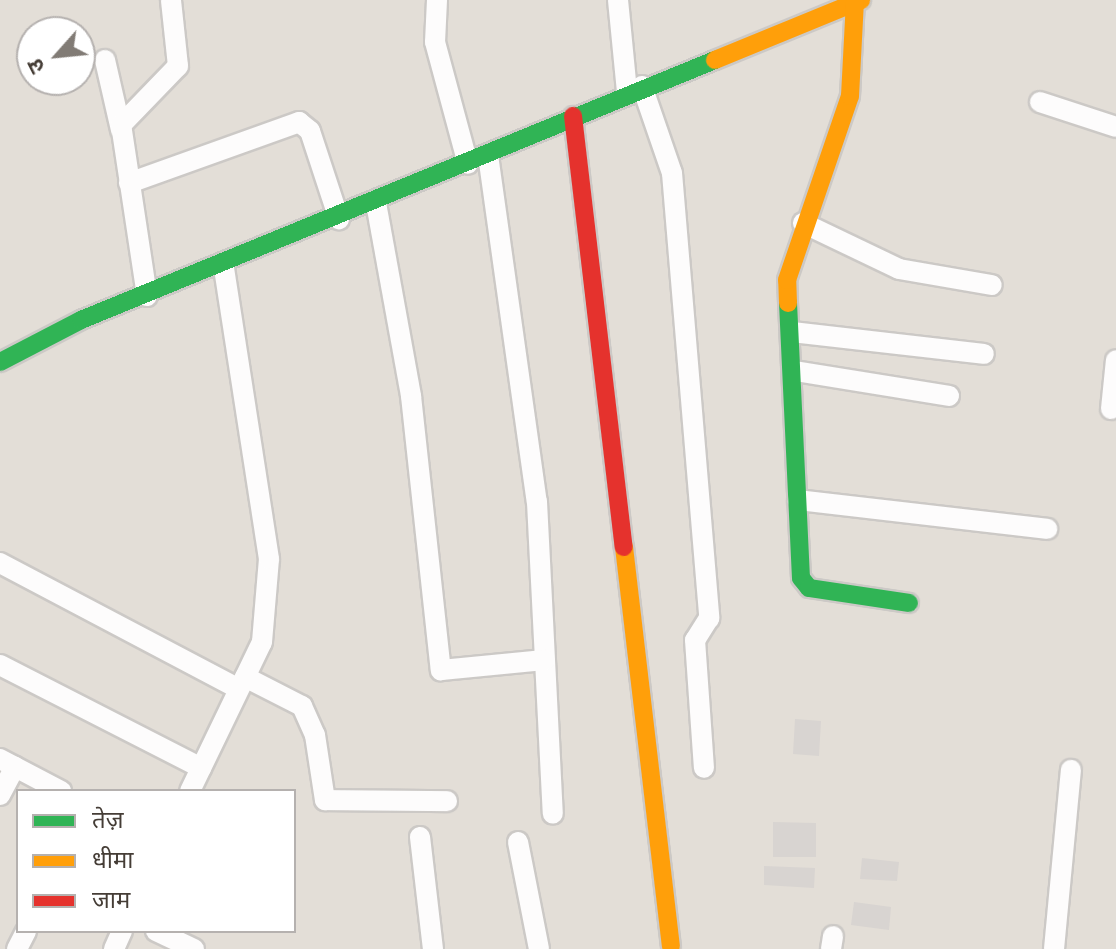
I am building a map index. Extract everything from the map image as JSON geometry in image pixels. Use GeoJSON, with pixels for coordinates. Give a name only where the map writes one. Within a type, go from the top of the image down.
{"type":"FeatureCollection","features":[{"type":"Feature","properties":{"kind":"street"},"geometry":{"type":"LineString","coordinates":[[121,134],[125,115],[178,66],[171,0]]}},
{"type":"Feature","properties":{"kind":"street"},"geometry":{"type":"LineString","coordinates":[[437,0],[435,42],[468,164]]}},
{"type":"Feature","properties":{"kind":"street"},"geometry":{"type":"LineString","coordinates":[[618,0],[635,89],[672,173],[709,618],[695,640],[704,768]]}},
{"type":"Feature","properties":{"kind":"street"},"geometry":{"type":"LineString","coordinates":[[0,362],[147,296],[224,267],[468,164],[635,89],[845,4],[850,96],[803,223],[787,280],[795,371],[801,578],[809,588],[909,603]]}},
{"type":"Feature","properties":{"kind":"street"},"geometry":{"type":"LineString","coordinates":[[105,60],[121,134],[147,296]]}},
{"type":"Feature","properties":{"kind":"street"},"geometry":{"type":"LineString","coordinates":[[1040,102],[1116,127]]}},
{"type":"Feature","properties":{"kind":"street"},"geometry":{"type":"LineString","coordinates":[[573,116],[671,946]]}},
{"type":"Feature","properties":{"kind":"street"},"geometry":{"type":"LineString","coordinates":[[129,183],[299,122],[310,131],[339,219]]}},
{"type":"Feature","properties":{"kind":"street"},"geometry":{"type":"LineString","coordinates":[[488,155],[537,502],[553,814]]}},
{"type":"Feature","properties":{"kind":"street"},"geometry":{"type":"LineString","coordinates":[[376,203],[411,396],[441,670],[545,660]]}},
{"type":"Feature","properties":{"kind":"street"},"geometry":{"type":"LineString","coordinates":[[803,223],[899,269],[992,285]]}},
{"type":"Feature","properties":{"kind":"street"},"geometry":{"type":"LineString","coordinates":[[191,789],[262,642],[268,549],[224,267]]}},
{"type":"Feature","properties":{"kind":"street"},"geometry":{"type":"LineString","coordinates":[[792,332],[984,354]]}},
{"type":"Feature","properties":{"kind":"street"},"geometry":{"type":"LineString","coordinates":[[1111,409],[1116,360]]}},
{"type":"Feature","properties":{"kind":"street"},"geometry":{"type":"LineString","coordinates":[[795,371],[949,396]]}},
{"type":"Feature","properties":{"kind":"street"},"geometry":{"type":"LineString","coordinates":[[798,500],[1047,529]]}},
{"type":"Feature","properties":{"kind":"street"},"geometry":{"type":"LineString","coordinates":[[0,563],[242,683],[302,706],[315,735],[325,800],[447,801]]}},
{"type":"Feature","properties":{"kind":"street"},"geometry":{"type":"LineString","coordinates":[[0,665],[201,768]]}},
{"type":"Feature","properties":{"kind":"street"},"geometry":{"type":"LineString","coordinates":[[0,795],[8,763],[57,789]]}},
{"type":"Feature","properties":{"kind":"street"},"geometry":{"type":"LineString","coordinates":[[1054,949],[1071,770]]}},
{"type":"Feature","properties":{"kind":"street"},"geometry":{"type":"LineString","coordinates":[[420,837],[433,949]]}},
{"type":"Feature","properties":{"kind":"street"},"geometry":{"type":"LineString","coordinates":[[518,842],[539,949]]}},
{"type":"Feature","properties":{"kind":"street"},"geometry":{"type":"LineString","coordinates":[[160,933],[194,949]]}},
{"type":"Feature","properties":{"kind":"shaded area"},"geometry":{"type":"Polygon","coordinates":[[[0,0],[1116,0],[1116,949],[0,949],[0,0]]]}},
{"type":"Feature","properties":{"kind":"building"},"geometry":{"type":"Polygon","coordinates":[[[795,719],[821,721],[819,756],[793,754],[795,719]]]}},
{"type":"Feature","properties":{"kind":"building"},"geometry":{"type":"Polygon","coordinates":[[[773,822],[816,823],[816,857],[773,857],[773,822]]]}},
{"type":"Feature","properties":{"kind":"building"},"geometry":{"type":"Polygon","coordinates":[[[862,858],[899,862],[897,881],[860,879],[862,858]]]}},
{"type":"Feature","properties":{"kind":"building"},"geometry":{"type":"Polygon","coordinates":[[[764,866],[815,868],[814,888],[764,885],[764,866]]]}},
{"type":"Feature","properties":{"kind":"building"},"geometry":{"type":"Polygon","coordinates":[[[854,902],[891,907],[889,930],[851,925],[854,902]]]}},
{"type":"Feature","properties":{"kind":"traffic: fast"},"geometry":{"type":"LineString","coordinates":[[0,362],[81,320],[715,60]]}},
{"type":"Feature","properties":{"kind":"traffic: fast"},"geometry":{"type":"LineString","coordinates":[[788,303],[801,578],[809,588],[909,603]]}},
{"type":"Feature","properties":{"kind":"traffic: slow"},"geometry":{"type":"LineString","coordinates":[[715,60],[861,0]]}},
{"type":"Feature","properties":{"kind":"traffic: slow"},"geometry":{"type":"LineString","coordinates":[[788,303],[787,280],[850,96],[855,2]]}},
{"type":"Feature","properties":{"kind":"traffic: slow"},"geometry":{"type":"LineString","coordinates":[[624,547],[671,946]]}},
{"type":"Feature","properties":{"kind":"traffic: jam"},"geometry":{"type":"LineString","coordinates":[[573,116],[624,547]]}}]}
